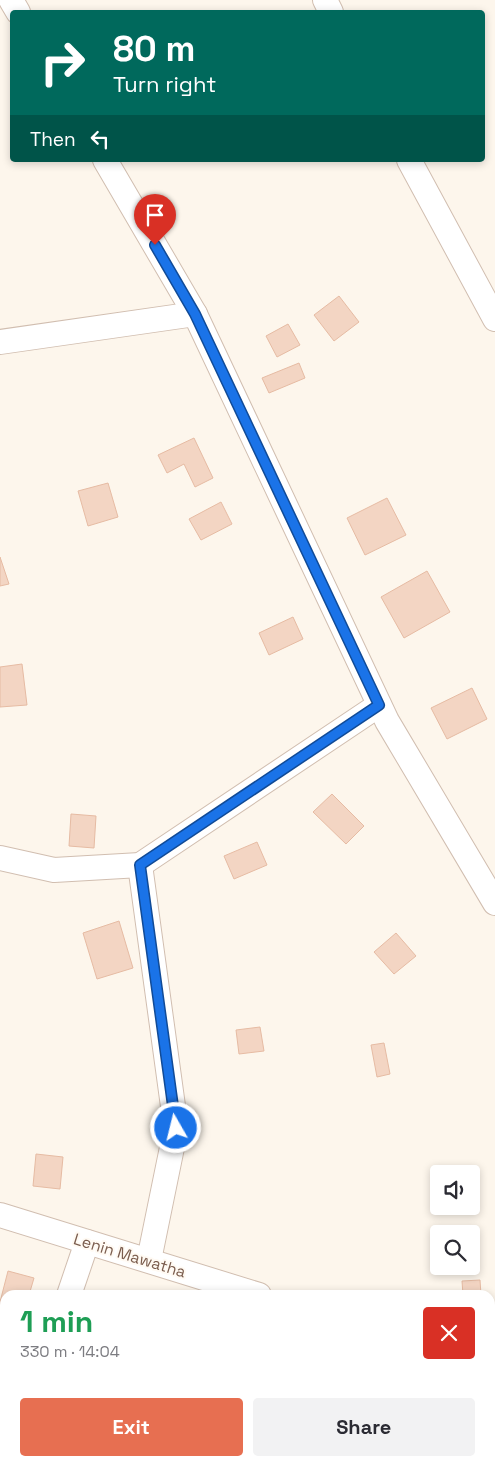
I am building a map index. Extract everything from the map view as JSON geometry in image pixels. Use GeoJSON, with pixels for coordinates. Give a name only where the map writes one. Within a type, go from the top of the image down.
{"type":"FeatureCollection","features":[{"type":"Feature","properties":{"kind":"street"},"geometry":{"type":"LineString","coordinates":[[106,162],[195,314],[379,705],[495,903]]}},
{"type":"Feature","properties":{"kind":"street"},"geometry":{"type":"LineString","coordinates":[[410,162],[495,319]]}},
{"type":"Feature","properties":{"kind":"street"},"geometry":{"type":"LineString","coordinates":[[0,342],[195,314]]}},
{"type":"Feature","properties":{"kind":"street"},"geometry":{"type":"LineString","coordinates":[[0,858],[54,870],[140,865],[379,705]]}},
{"type":"Feature","properties":{"kind":"street"},"geometry":{"type":"LineString","coordinates":[[140,865],[176,1128],[149,1260]]}},
{"type":"Feature","properties":{"kind":"street","name":"Lenin Mawatha"},"geometry":{"type":"LineString","coordinates":[[0,1215],[244,1290]]}},
{"type":"Feature","properties":{"kind":"street"},"geometry":{"type":"LineString","coordinates":[[71,1290],[87,1242]]}},
{"type":"Feature","properties":{"kind":"building"},"geometry":{"type":"Polygon","coordinates":[[[339,296],[359,322],[334,341],[314,315],[339,296]]]}},
{"type":"Feature","properties":{"kind":"building"},"geometry":{"type":"Polygon","coordinates":[[[288,324],[300,345],[277,357],[266,336],[288,324]]]}},
{"type":"Feature","properties":{"kind":"building"},"geometry":{"type":"Polygon","coordinates":[[[299,363],[305,378],[269,393],[262,378],[299,363]]]}},
{"type":"Feature","properties":{"kind":"building"},"geometry":{"type":"Polygon","coordinates":[[[194,438],[213,478],[195,487],[184,464],[167,473],[158,455],[194,438]]]}},
{"type":"Feature","properties":{"kind":"building"},"geometry":{"type":"Polygon","coordinates":[[[108,483],[118,517],[88,526],[78,491],[108,483]]]}},
{"type":"Feature","properties":{"kind":"building"},"geometry":{"type":"Polygon","coordinates":[[[387,498],[406,535],[365,555],[347,518],[387,498]]]}},
{"type":"Feature","properties":{"kind":"building"},"geometry":{"type":"Polygon","coordinates":[[[221,502],[232,524],[201,540],[189,519],[221,502]]]}},
{"type":"Feature","properties":{"kind":"building"},"geometry":{"type":"Polygon","coordinates":[[[0,557],[9,584],[0,586],[0,557]]]}},
{"type":"Feature","properties":{"kind":"building"},"geometry":{"type":"Polygon","coordinates":[[[427,571],[450,612],[404,638],[381,597],[427,571]]]}},
{"type":"Feature","properties":{"kind":"building"},"geometry":{"type":"Polygon","coordinates":[[[293,617],[303,639],[269,655],[259,633],[293,617]]]}},
{"type":"Feature","properties":{"kind":"building"},"geometry":{"type":"Polygon","coordinates":[[[22,664],[27,705],[0,707],[0,667],[22,664]]]}},
{"type":"Feature","properties":{"kind":"building"},"geometry":{"type":"Polygon","coordinates":[[[472,688],[487,719],[447,739],[431,708],[472,688]]]}},
{"type":"Feature","properties":{"kind":"building"},"geometry":{"type":"Polygon","coordinates":[[[332,794],[364,826],[346,844],[313,812],[332,794]]]}},
{"type":"Feature","properties":{"kind":"building"},"geometry":{"type":"Polygon","coordinates":[[[71,814],[96,816],[94,848],[69,846],[71,814]]]}},
{"type":"Feature","properties":{"kind":"building"},"geometry":{"type":"Polygon","coordinates":[[[257,842],[267,865],[234,879],[224,856],[257,842]]]}},
{"type":"Feature","properties":{"kind":"building"},"geometry":{"type":"Polygon","coordinates":[[[119,921],[133,968],[97,979],[83,933],[119,921]]]}},
{"type":"Feature","properties":{"kind":"building"},"geometry":{"type":"Polygon","coordinates":[[[396,933],[416,956],[394,974],[374,952],[396,933]]]}},
{"type":"Feature","properties":{"kind":"building"},"geometry":{"type":"Polygon","coordinates":[[[260,1027],[264,1051],[239,1054],[236,1030],[260,1027]]]}},
{"type":"Feature","properties":{"kind":"building"},"geometry":{"type":"Polygon","coordinates":[[[384,1043],[390,1074],[377,1077],[371,1045],[384,1043]]]}},
{"type":"Feature","properties":{"kind":"building"},"geometry":{"type":"Polygon","coordinates":[[[36,1154],[63,1157],[60,1189],[33,1186],[36,1154]]]}},
{"type":"Feature","properties":{"kind":"building"},"geometry":{"type":"Polygon","coordinates":[[[8,1271],[34,1278],[30,1290],[3,1290],[8,1271]]]}},
{"type":"Feature","properties":{"kind":"building"},"geometry":{"type":"Polygon","coordinates":[[[480,1280],[481,1290],[463,1290],[462,1281],[480,1280]]]}},
{"type":"Feature","properties":{"kind":"route"},"geometry":{"type":"LineString","coordinates":[[155,245],[195,314],[379,705],[140,865],[176,1128]]}}]}
